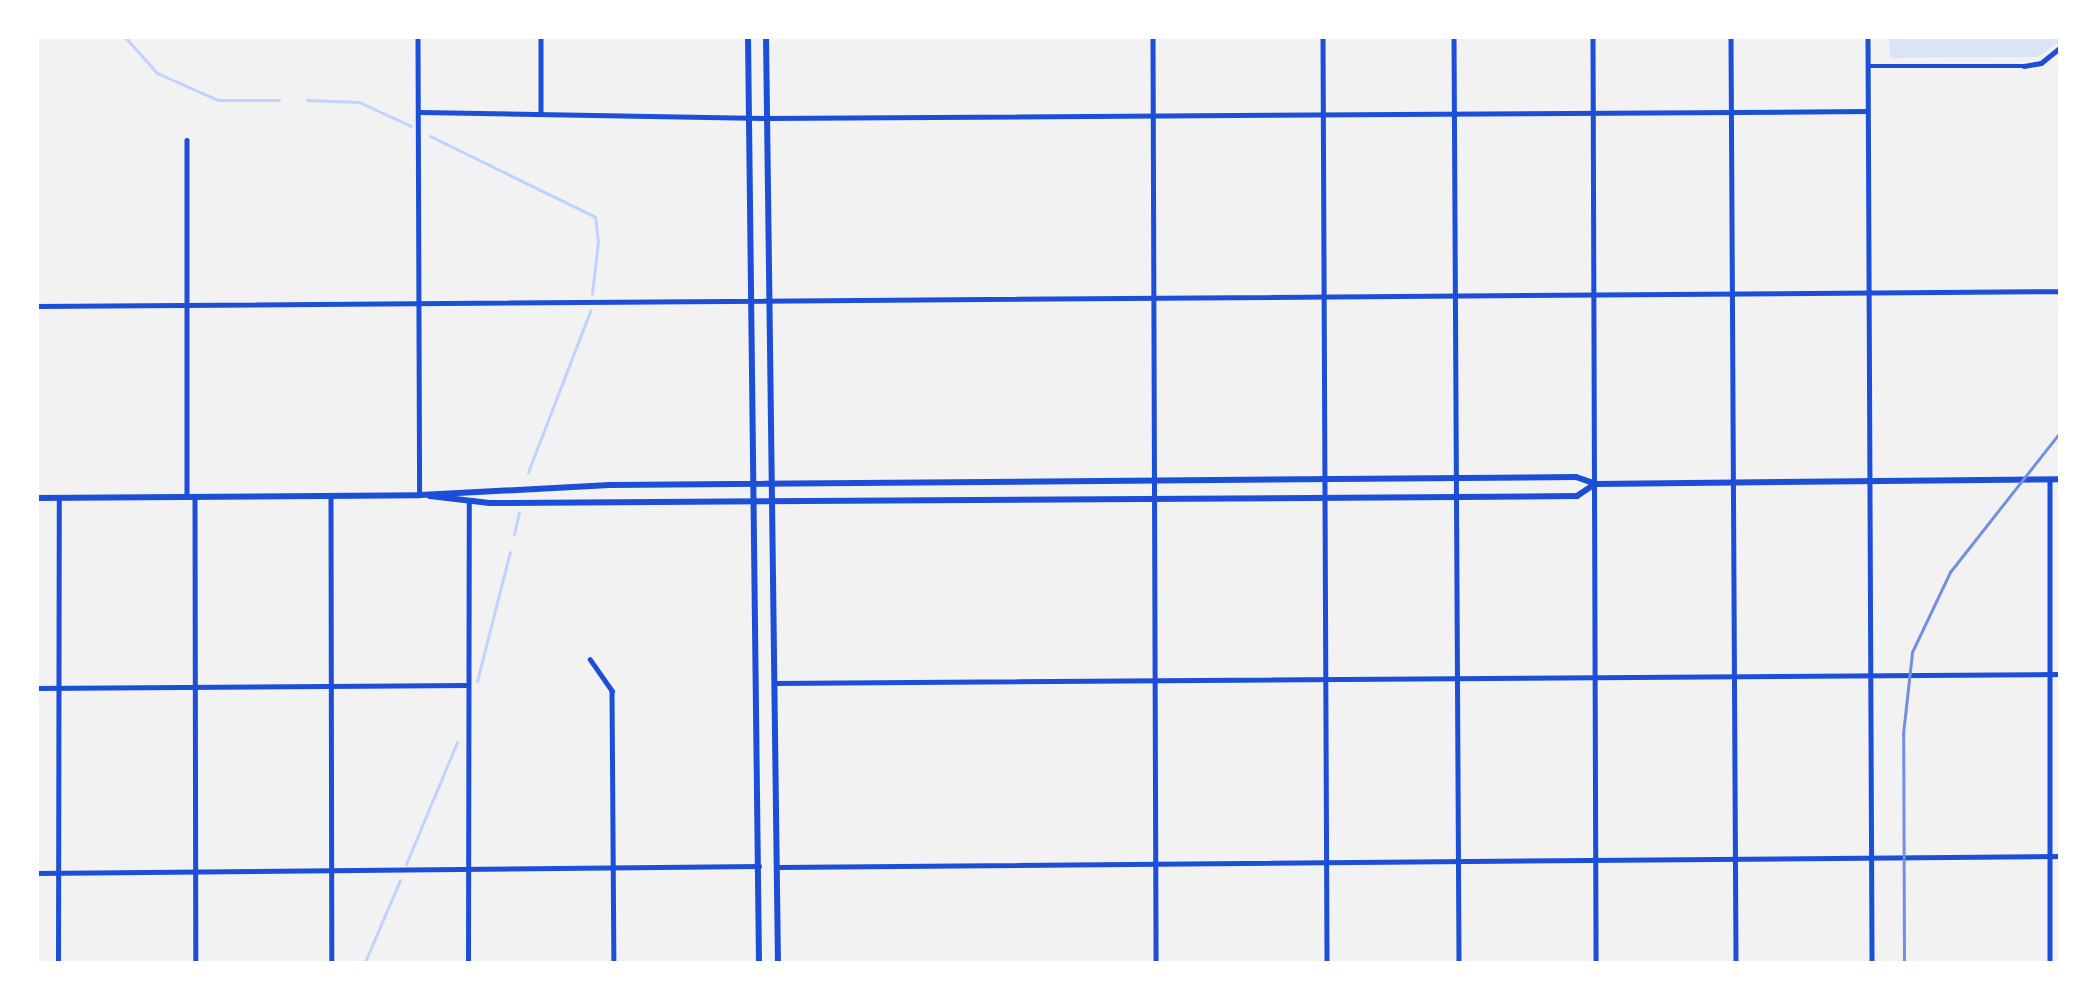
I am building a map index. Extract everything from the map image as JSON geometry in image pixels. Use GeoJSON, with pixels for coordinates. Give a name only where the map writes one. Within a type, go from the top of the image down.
{"type":"FeatureCollection","features":[{"type":"Feature","properties":{"kind":"main road"},"geometry":{"type":"LineString","coordinates":[[748,36],[759,964]]}},
{"type":"Feature","properties":{"kind":"main road"},"geometry":{"type":"LineString","coordinates":[[766,36],[778,964]]}},
{"type":"Feature","properties":{"kind":"main road"},"geometry":{"type":"LineString","coordinates":[[36,498],[421,495],[489,488],[1576,477],[1596,484],[2061,482]]}},
{"type":"Feature","properties":{"kind":"main road"},"geometry":{"type":"LineString","coordinates":[[421,495],[469,501],[1576,496],[1596,484]]}},
{"type":"Feature","properties":{"kind":"street"},"geometry":{"type":"LineString","coordinates":[[418,36],[421,495]]}},
{"type":"Feature","properties":{"kind":"street"},"geometry":{"type":"LineString","coordinates":[[541,36],[542,114]]}},
{"type":"Feature","properties":{"kind":"street"},"geometry":{"type":"LineString","coordinates":[[1153,36],[1156,964]]}},
{"type":"Feature","properties":{"kind":"street"},"geometry":{"type":"LineString","coordinates":[[1323,36],[1327,964]]}},
{"type":"Feature","properties":{"kind":"street"},"geometry":{"type":"LineString","coordinates":[[1454,36],[1459,964]]}},
{"type":"Feature","properties":{"kind":"street"},"geometry":{"type":"LineString","coordinates":[[1593,36],[1595,964]]}},
{"type":"Feature","properties":{"kind":"street"},"geometry":{"type":"LineString","coordinates":[[1731,36],[1736,964]]}},
{"type":"Feature","properties":{"kind":"street"},"geometry":{"type":"LineString","coordinates":[[1868,36],[1872,964]]}},
{"type":"Feature","properties":{"kind":"street"},"geometry":{"type":"LineString","coordinates":[[1868,66],[2024,66],[2041,63],[2061,47]]}},
{"type":"Feature","properties":{"kind":"street"},"geometry":{"type":"LineString","coordinates":[[421,112],[748,113],[766,118],[1868,111]]}},
{"type":"Feature","properties":{"kind":"street"},"geometry":{"type":"LineString","coordinates":[[187,140],[196,964]]}},
{"type":"Feature","properties":{"kind":"street"},"geometry":{"type":"LineString","coordinates":[[36,306],[2061,291]]}},
{"type":"Feature","properties":{"kind":"street"},"geometry":{"type":"LineString","coordinates":[[2050,482],[2050,964]]}},
{"type":"Feature","properties":{"kind":"street"},"geometry":{"type":"LineString","coordinates":[[331,495],[332,964]]}},
{"type":"Feature","properties":{"kind":"street"},"geometry":{"type":"LineString","coordinates":[[58,964],[59,497]]}},
{"type":"Feature","properties":{"kind":"street"},"geometry":{"type":"LineString","coordinates":[[468,964],[469,501]]}},
{"type":"Feature","properties":{"kind":"street"},"geometry":{"type":"LineString","coordinates":[[590,659],[612,691],[614,964]]}},
{"type":"Feature","properties":{"kind":"street"},"geometry":{"type":"LineString","coordinates":[[774,683],[2061,674]]}},
{"type":"Feature","properties":{"kind":"street"},"geometry":{"type":"LineString","coordinates":[[36,688],[468,686]]}},
{"type":"Feature","properties":{"kind":"street"},"geometry":{"type":"LineString","coordinates":[[778,867],[2061,856]]}},
{"type":"Feature","properties":{"kind":"street"},"geometry":{"type":"LineString","coordinates":[[36,873],[759,866]]}},
{"type":"Feature","properties":{"kind":"shaded area"},"geometry":{"type":"Polygon","coordinates":[[[1889,36],[2059,36],[2058,43],[2038,57],[1890,58],[1889,36]]]}},
{"type":"Feature","properties":{"kind":"waterway"},"geometry":{"type":"LineString","coordinates":[[124,36],[157,73],[218,100],[279,100]]}},
{"type":"Feature","properties":{"kind":"waterway"},"geometry":{"type":"LineString","coordinates":[[307,100],[359,102],[411,126]]}},
{"type":"Feature","properties":{"kind":"waterway"},"geometry":{"type":"LineString","coordinates":[[430,136],[595,217],[598,241],[592,294]]}},
{"type":"Feature","properties":{"kind":"waterway"},"geometry":{"type":"LineString","coordinates":[[528,472],[590,311]]}},
{"type":"Feature","properties":{"kind":"waterway"},"geometry":{"type":"LineString","coordinates":[[514,534],[519,513]]}},
{"type":"Feature","properties":{"kind":"waterway"},"geometry":{"type":"LineString","coordinates":[[477,681],[510,552]]}},
{"type":"Feature","properties":{"kind":"waterway"},"geometry":{"type":"LineString","coordinates":[[406,864],[457,742]]}},
{"type":"Feature","properties":{"kind":"waterway"},"geometry":{"type":"LineString","coordinates":[[364,964],[400,880]]}},
{"type":"Feature","properties":{"kind":"railway"},"geometry":{"type":"LineString","coordinates":[[1904,964],[1903,734],[1912,652],[1950,572],[2061,431]]}}]}
